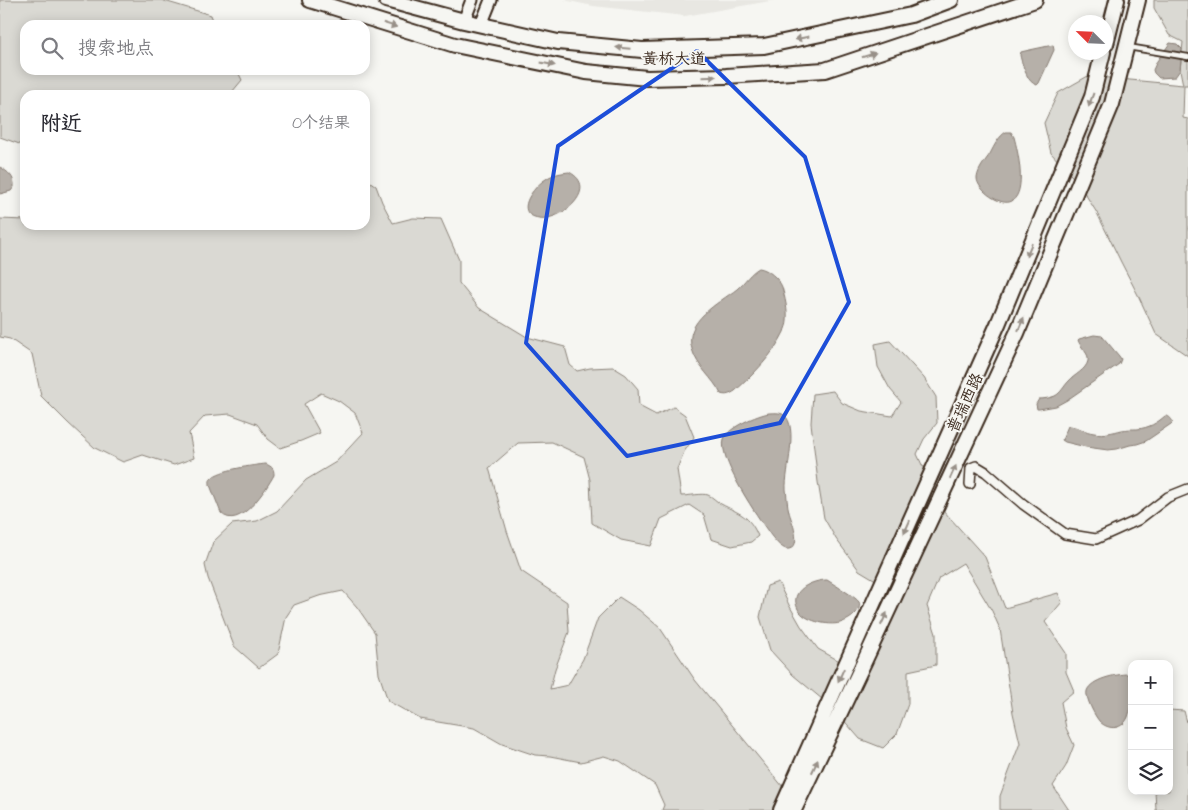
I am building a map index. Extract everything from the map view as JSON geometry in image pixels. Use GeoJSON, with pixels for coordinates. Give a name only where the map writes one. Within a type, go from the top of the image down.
{"type":"FeatureCollection","features":[{"type":"Feature","properties":{"kind":"main road","name":"黄桥大道"},"geometry":{"type":"LineString","coordinates":[[310,0],[455,45],[586,72],[647,78],[726,76],[825,70],[1035,0]]}},
{"type":"Feature","properties":{"kind":"main road","name":"黄桥大道"},"geometry":{"type":"LineString","coordinates":[[386,0],[464,21],[558,42],[642,50],[764,46],[911,14],[951,0]]}},
{"type":"Feature","properties":{"kind":"main road"},"geometry":{"type":"LineString","coordinates":[[1113,15],[1116,0]]}},
{"type":"Feature","properties":{"kind":"main road","name":"普瑞西路"},"geometry":{"type":"LineString","coordinates":[[794,810],[1017,333],[1112,104],[1138,0]]}},
{"type":"Feature","properties":{"kind":"main road","name":"普瑞西路"},"geometry":{"type":"LineString","coordinates":[[780,810],[998,324],[1092,97],[1101,60]]}},
{"type":"Feature","properties":{"kind":"street"},"geometry":{"type":"LineString","coordinates":[[464,21],[472,0]]}},
{"type":"Feature","properties":{"kind":"street"},"geometry":{"type":"LineString","coordinates":[[481,25],[491,0]]}},
{"type":"Feature","properties":{"kind":"street"},"geometry":{"type":"LineString","coordinates":[[970,484],[971,468],[976,466],[986,472],[1023,504],[1066,534],[1096,539],[1138,520],[1168,497],[1188,489]]}},
{"type":"Feature","properties":{"kind":"lane"},"geometry":{"type":"LineString","coordinates":[[1127,47],[1188,58]]}},
{"type":"Feature","properties":{"kind":"highlighted area"},"geometry":{"type":"Polygon","coordinates":[[[697,51],[805,157],[849,302],[780,423],[627,456],[526,343],[558,146],[697,51]]]}},
{"type":"Feature","properties":{"kind":"shaded area"},"geometry":{"type":"Polygon","coordinates":[[[0,0],[161,0],[211,15],[213,20],[20,20],[20,75],[240,75],[242,80],[234,90],[20,90],[20,144],[0,137],[0,0]]]}},
{"type":"Feature","properties":{"kind":"shaded area"},"geometry":{"type":"Polygon","coordinates":[[[564,0],[775,0],[685,16],[593,6],[564,0]]]}},
{"type":"Feature","properties":{"kind":"shaded area"},"geometry":{"type":"Polygon","coordinates":[[[1154,0],[1188,0],[1188,85],[1184,85],[1183,118],[1188,119],[1188,356],[1156,334],[1097,213],[1079,184],[1051,153],[1044,123],[1058,93],[1088,76],[1183,85],[1180,70],[1183,42],[1169,35],[1154,8],[1154,0]]]}},
{"type":"Feature","properties":{"kind":"shaded area"},"geometry":{"type":"Polygon","coordinates":[[[1170,43],[1177,44],[1182,49],[1180,70],[1175,77],[1159,78],[1153,70],[1170,43]]]}},
{"type":"Feature","properties":{"kind":"shaded area"},"geometry":{"type":"Polygon","coordinates":[[[1053,45],[1054,50],[1039,83],[1037,85],[1034,84],[1025,70],[1020,55],[1021,52],[1053,45]]]}},
{"type":"Feature","properties":{"kind":"shaded area"},"geometry":{"type":"Polygon","coordinates":[[[1006,132],[1011,132],[1014,137],[1020,180],[1017,196],[1012,201],[1002,202],[985,192],[978,183],[977,178],[980,168],[1001,136],[1006,132]]]}},
{"type":"Feature","properties":{"kind":"shaded area"},"geometry":{"type":"Polygon","coordinates":[[[0,167],[10,175],[14,187],[11,191],[0,194],[0,167]]]}},
{"type":"Feature","properties":{"kind":"shaded area"},"geometry":{"type":"Polygon","coordinates":[[[569,172],[578,179],[581,186],[579,195],[574,202],[567,209],[548,218],[539,218],[531,215],[527,211],[526,206],[531,193],[536,187],[551,176],[569,172]]]}},
{"type":"Feature","properties":{"kind":"shaded area"},"geometry":{"type":"Polygon","coordinates":[[[370,182],[376,186],[393,223],[413,218],[441,219],[459,260],[459,283],[479,308],[527,337],[565,347],[570,365],[577,371],[590,368],[613,367],[626,375],[638,389],[639,406],[656,415],[674,407],[685,415],[694,437],[684,452],[677,469],[681,496],[706,494],[710,496],[747,519],[758,536],[751,542],[732,546],[711,539],[704,515],[689,505],[661,519],[651,546],[621,540],[592,523],[590,480],[584,457],[552,442],[518,443],[489,468],[507,531],[521,571],[567,602],[569,632],[555,669],[550,689],[568,685],[583,659],[598,618],[619,597],[639,610],[660,628],[695,680],[802,810],[662,810],[664,805],[655,785],[620,761],[604,756],[581,762],[535,755],[502,744],[474,728],[420,719],[388,701],[379,674],[375,633],[343,591],[319,596],[294,605],[286,617],[278,654],[259,668],[234,646],[208,578],[205,565],[213,542],[232,524],[257,521],[277,511],[306,480],[336,462],[363,433],[355,413],[339,401],[321,393],[304,404],[320,433],[280,448],[268,439],[257,424],[230,414],[205,416],[189,433],[194,458],[174,465],[143,455],[123,462],[95,448],[41,396],[32,354],[10,339],[0,337],[0,219],[20,220],[20,230],[370,230],[370,182]]]}},
{"type":"Feature","properties":{"kind":"shaded area"},"geometry":{"type":"Polygon","coordinates":[[[759,268],[773,275],[782,287],[787,308],[784,332],[769,356],[756,371],[735,391],[725,395],[721,394],[694,355],[691,339],[693,330],[704,314],[737,289],[759,268]]]}},
{"type":"Feature","properties":{"kind":"shaded area"},"geometry":{"type":"Polygon","coordinates":[[[1094,335],[1102,336],[1121,359],[1119,364],[1067,400],[1056,406],[1037,409],[1036,404],[1039,399],[1057,395],[1085,367],[1088,356],[1078,340],[1094,335]]]}},
{"type":"Feature","properties":{"kind":"shaded area"},"geometry":{"type":"Polygon","coordinates":[[[890,341],[924,378],[936,397],[937,423],[924,439],[917,454],[923,467],[939,465],[954,467],[955,486],[942,509],[985,557],[1005,608],[1058,593],[1062,602],[1045,622],[1066,653],[1066,672],[1074,691],[1061,702],[1066,728],[1074,745],[1066,766],[1053,786],[1069,810],[1000,810],[1000,796],[1020,743],[1013,713],[1000,629],[992,611],[963,563],[939,578],[927,606],[936,634],[936,665],[908,671],[908,704],[897,734],[883,748],[860,739],[834,709],[793,675],[770,650],[760,617],[767,586],[778,582],[801,626],[818,649],[843,663],[862,655],[871,640],[876,621],[879,582],[859,570],[836,539],[824,518],[811,423],[813,394],[833,391],[842,403],[861,411],[892,416],[901,402],[890,389],[878,367],[875,344],[890,341]]]}},
{"type":"Feature","properties":{"kind":"shaded area"},"geometry":{"type":"Polygon","coordinates":[[[769,413],[784,415],[791,429],[786,489],[788,509],[796,538],[793,547],[789,549],[782,547],[776,541],[753,509],[731,471],[724,448],[724,439],[731,430],[751,419],[769,413]]]}},
{"type":"Feature","properties":{"kind":"shaded area"},"geometry":{"type":"Polygon","coordinates":[[[1168,416],[1173,422],[1171,424],[1146,441],[1117,449],[1108,450],[1086,447],[1062,440],[1068,426],[1098,434],[1145,428],[1168,416]]]}},
{"type":"Feature","properties":{"kind":"shaded area"},"geometry":{"type":"Polygon","coordinates":[[[266,464],[272,468],[274,475],[252,506],[236,517],[228,517],[221,513],[210,485],[211,479],[229,470],[266,464]]]}},
{"type":"Feature","properties":{"kind":"shaded area"},"geometry":{"type":"Polygon","coordinates":[[[827,580],[860,603],[854,615],[840,623],[817,622],[805,617],[798,609],[796,596],[799,591],[809,584],[827,580]]]}},
{"type":"Feature","properties":{"kind":"shaded area"},"geometry":{"type":"Polygon","coordinates":[[[1128,674],[1128,717],[1123,724],[1112,728],[1100,722],[1089,702],[1087,691],[1089,687],[1099,680],[1128,674]]]}},
{"type":"Feature","properties":{"kind":"shaded area"},"geometry":{"type":"Polygon","coordinates":[[[1173,710],[1184,711],[1188,726],[1188,810],[1156,810],[1155,795],[1173,795],[1173,710]]]}}]}
